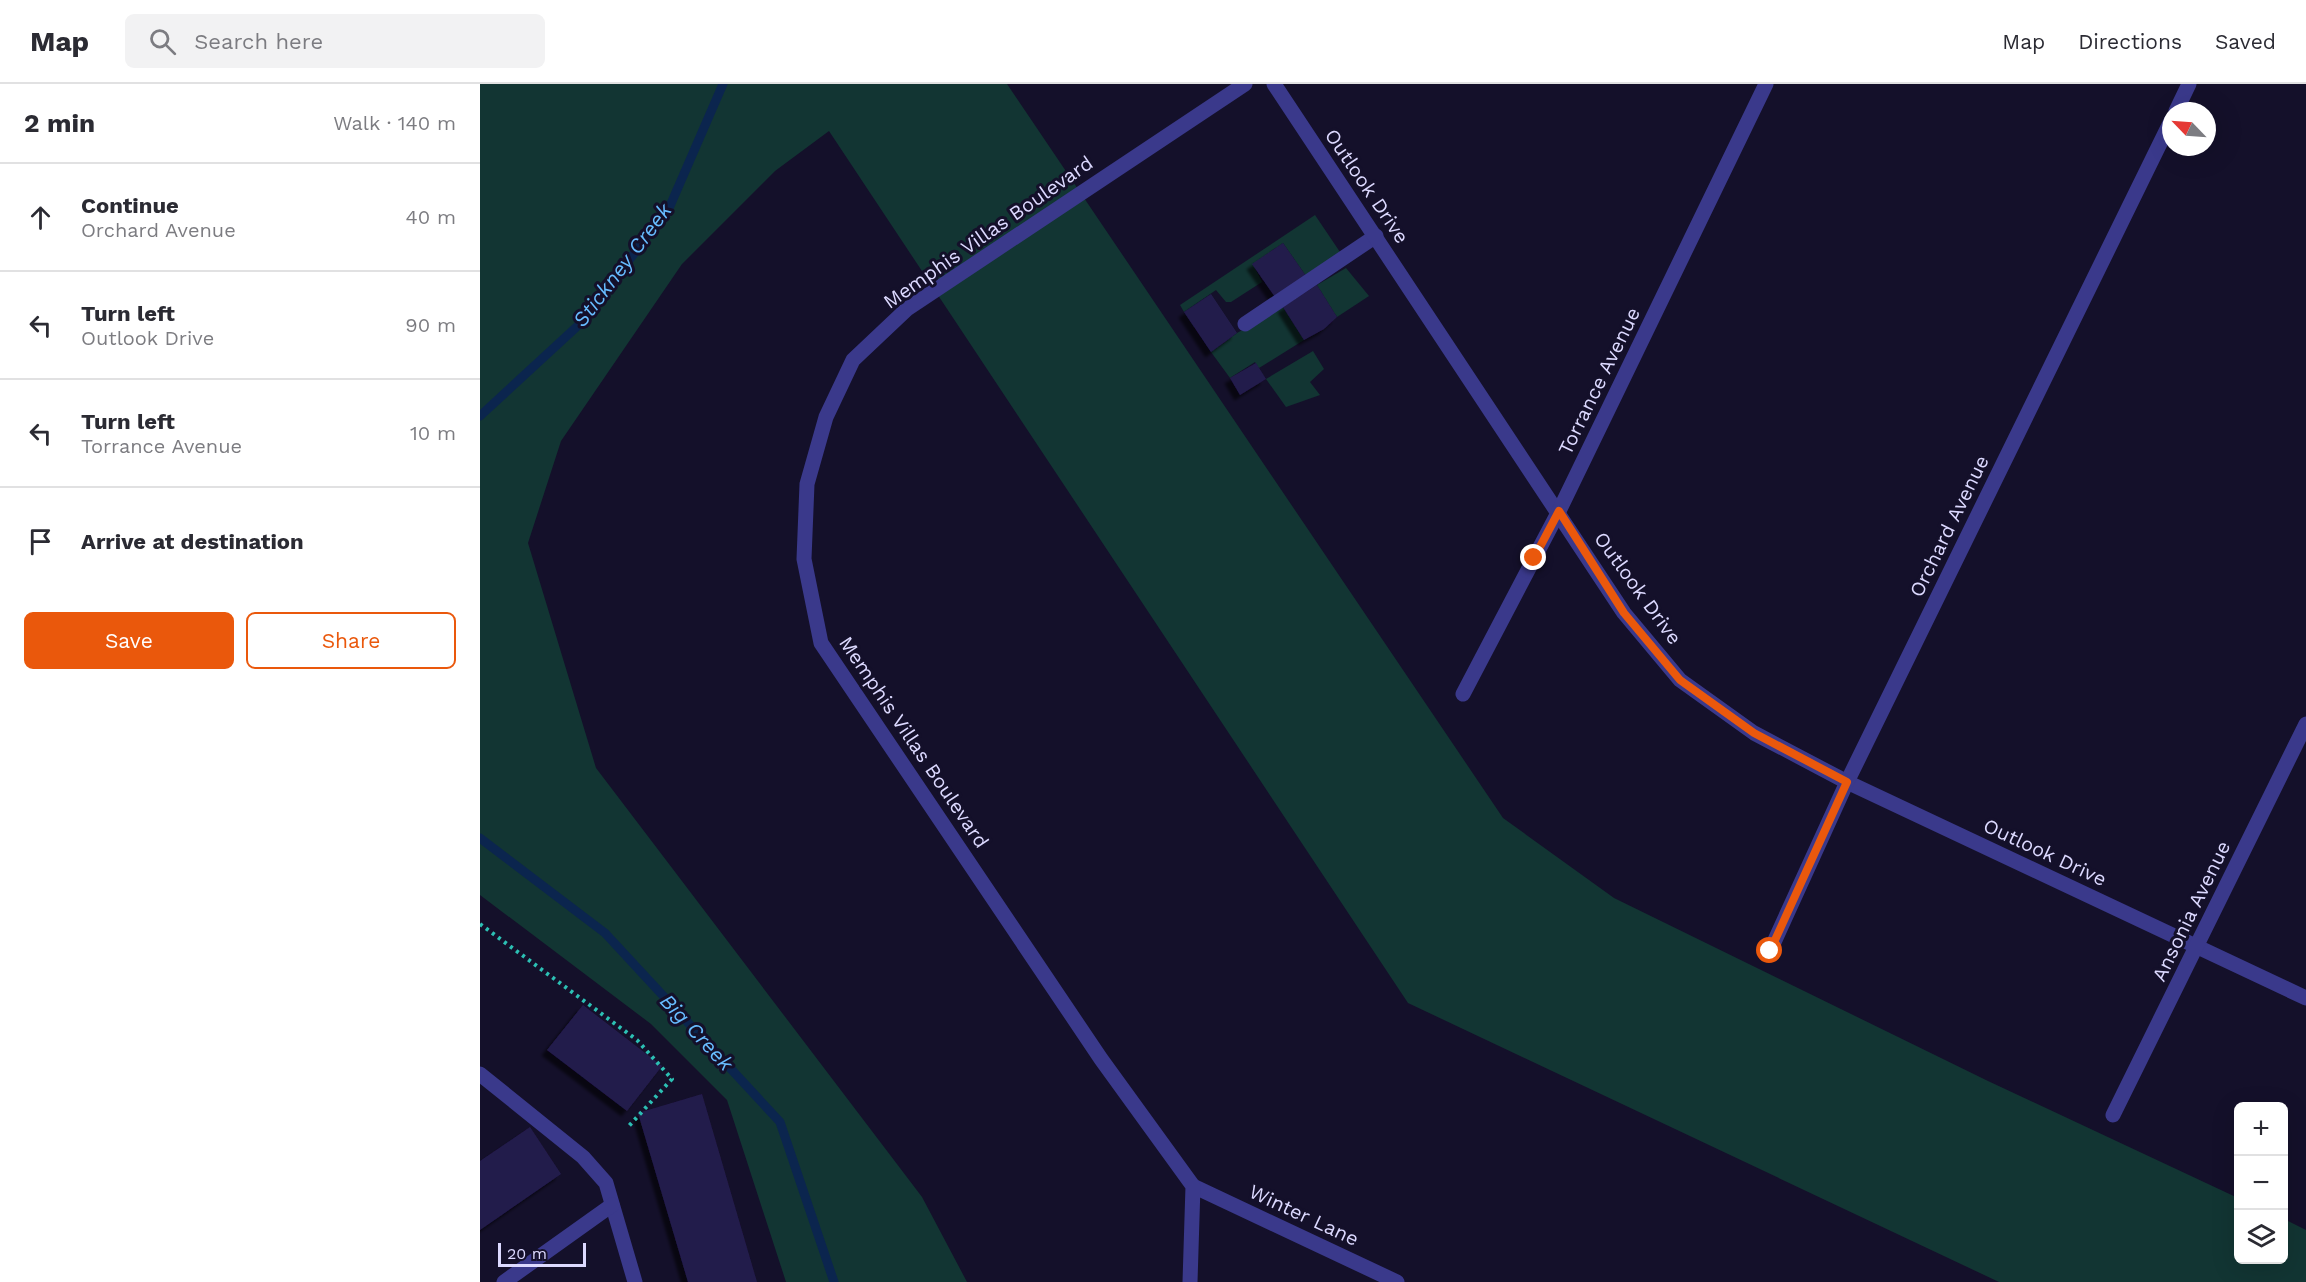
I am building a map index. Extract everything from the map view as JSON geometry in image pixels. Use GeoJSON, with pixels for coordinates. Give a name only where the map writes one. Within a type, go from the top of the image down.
{"type":"FeatureCollection","features":[{"type":"Feature","properties":{"kind":"street","name":"Memphis Villas Boulevard"},"geometry":{"type":"LineString","coordinates":[[1193,1186],[1101,1059],[822,643],[804,559],[807,484],[826,417],[853,360],[908,309],[1245,84]]}},
{"type":"Feature","properties":{"kind":"street","name":"Outlook Drive"},"geometry":{"type":"LineString","coordinates":[[1274,84],[1559,511],[1624,613],[1680,680],[1754,733],[1847,782],[2306,998]]}},
{"type":"Feature","properties":{"kind":"street","name":"Torrance Avenue"},"geometry":{"type":"LineString","coordinates":[[1463,694],[1559,511],[1766,84]]}},
{"type":"Feature","properties":{"kind":"street"},"geometry":{"type":"LineString","coordinates":[[2180,102],[2189,84]]}},
{"type":"Feature","properties":{"kind":"street","name":"Orchard Avenue"},"geometry":{"type":"LineString","coordinates":[[1770,951],[1847,782],[2162,140]]}},
{"type":"Feature","properties":{"kind":"street"},"geometry":{"type":"LineString","coordinates":[[1245,324],[1376,236]]}},
{"type":"Feature","properties":{"kind":"street","name":"Ansonia Avenue"},"geometry":{"type":"LineString","coordinates":[[2113,1115],[2306,724]]}},
{"type":"Feature","properties":{"kind":"street"},"geometry":{"type":"LineString","coordinates":[[480,1074],[583,1156],[606,1183],[635,1282]]}},
{"type":"Feature","properties":{"kind":"street"},"geometry":{"type":"LineString","coordinates":[[1190,1282],[1193,1186]]}},
{"type":"Feature","properties":{"kind":"street","name":"Winter Lane"},"geometry":{"type":"LineString","coordinates":[[1193,1186],[1396,1282]]}},
{"type":"Feature","properties":{"kind":"street"},"geometry":{"type":"LineString","coordinates":[[504,1282],[612,1205]]}},
{"type":"Feature","properties":{"kind":"path"},"geometry":{"type":"LineString","coordinates":[[480,924],[637,1040],[672,1079],[627,1128]]}},
{"type":"Feature","properties":{"kind":"green space"},"geometry":{"type":"Polygon","coordinates":[[[480,84],[1007,84],[1503,818],[1614,898],[1988,1081],[2234,1196],[2234,1264],[2288,1264],[2288,1221],[2306,1230],[2306,1282],[1999,1282],[1408,1003],[829,131],[775,171],[682,264],[561,441],[528,543],[596,768],[922,1197],[967,1282],[786,1282],[727,1100],[651,1024],[480,895],[480,84]]]}},
{"type":"Feature","properties":{"kind":"green space"},"geometry":{"type":"Polygon","coordinates":[[[1315,215],[1340,252],[1306,276],[1283,243],[1253,264],[1262,282],[1231,302],[1226,302],[1216,290],[1184,312],[1180,305],[1315,215]]]}},
{"type":"Feature","properties":{"kind":"green space"},"geometry":{"type":"Polygon","coordinates":[[[1346,268],[1369,296],[1337,317],[1317,285],[1346,268]]]}},
{"type":"Feature","properties":{"kind":"green space"},"geometry":{"type":"Polygon","coordinates":[[[1283,307],[1304,340],[1259,368],[1255,362],[1230,378],[1211,352],[1237,333],[1283,307]]]}},
{"type":"Feature","properties":{"kind":"green space"},"geometry":{"type":"Polygon","coordinates":[[[1313,351],[1324,369],[1310,382],[1320,395],[1286,407],[1266,379],[1313,351]]]}},
{"type":"Feature","properties":{"kind":"building"},"geometry":{"type":"Polygon","coordinates":[[[1283,243],[1306,276],[1275,297],[1252,264],[1283,243]]]}},
{"type":"Feature","properties":{"kind":"building"},"geometry":{"type":"Polygon","coordinates":[[[1317,285],[1337,317],[1324,329],[1304,340],[1283,307],[1317,285]]]}},
{"type":"Feature","properties":{"kind":"building"},"geometry":{"type":"Polygon","coordinates":[[[1211,294],[1237,333],[1211,352],[1184,312],[1211,294]]]}},
{"type":"Feature","properties":{"kind":"building"},"geometry":{"type":"Polygon","coordinates":[[[1256,363],[1266,379],[1240,395],[1230,378],[1256,363]]]}},
{"type":"Feature","properties":{"kind":"building"},"geometry":{"type":"Polygon","coordinates":[[[583,1005],[662,1066],[627,1111],[547,1050],[583,1005]]]}},
{"type":"Feature","properties":{"kind":"building"},"geometry":{"type":"Polygon","coordinates":[[[702,1094],[757,1282],[688,1282],[638,1113],[702,1094]]]}},
{"type":"Feature","properties":{"kind":"building"},"geometry":{"type":"Polygon","coordinates":[[[530,1127],[561,1174],[480,1230],[480,1161],[530,1127]]]}},
{"type":"Feature","properties":{"kind":"waterway","name":"Stickney Creek"},"geometry":{"type":"LineString","coordinates":[[480,416],[583,321],[670,206],[723,84]]}},
{"type":"Feature","properties":{"kind":"waterway","name":"Big Creek"},"geometry":{"type":"LineString","coordinates":[[480,838],[605,933],[780,1122],[834,1282]]}},
{"type":"Feature","properties":{"kind":"route"},"geometry":{"type":"LineString","coordinates":[[1534,558],[1559,511],[1624,613],[1680,680],[1754,733],[1847,782],[1770,951]]}}]}
